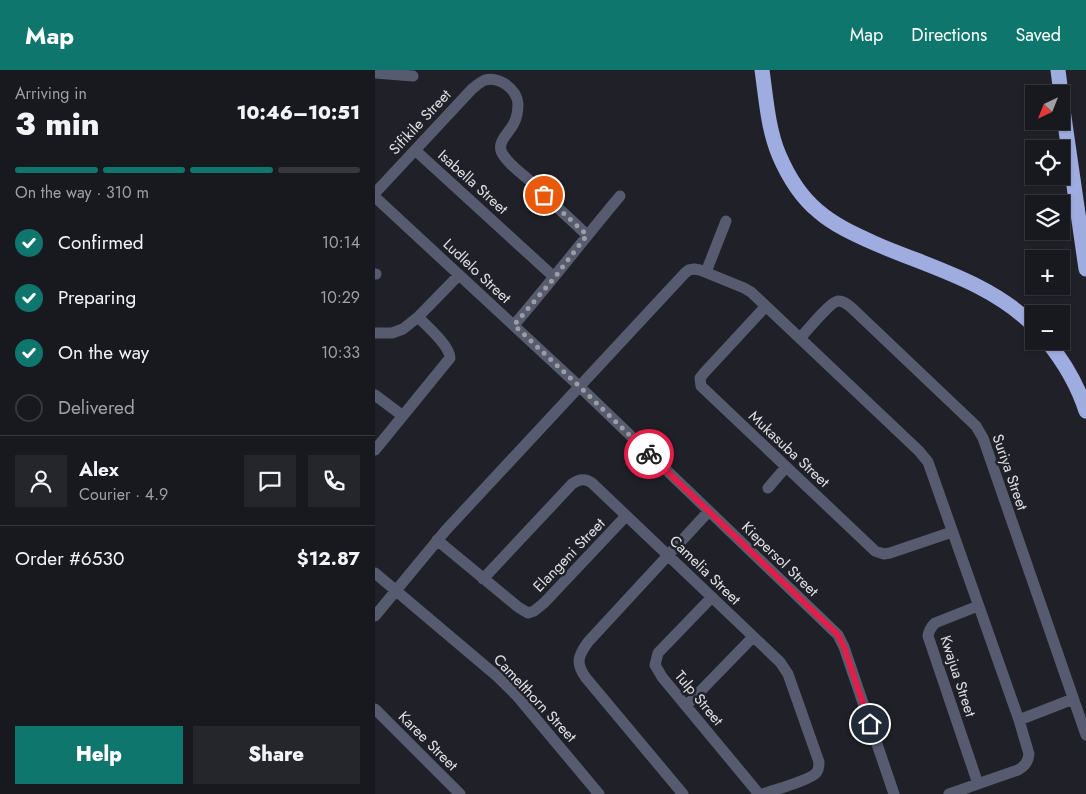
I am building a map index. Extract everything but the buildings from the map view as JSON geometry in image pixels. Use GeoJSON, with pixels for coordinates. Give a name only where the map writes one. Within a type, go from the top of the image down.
{"type":"FeatureCollection","features":[{"type":"Feature","properties":{"kind":"highway"},"geometry":{"type":"LineString","coordinates":[[762,70],[770,127],[779,154],[788,174],[798,189],[817,211],[851,232],[990,292],[1025,318]]}},
{"type":"Feature","properties":{"kind":"highway"},"geometry":{"type":"LineString","coordinates":[[1058,70],[1060,85]]}},
{"type":"Feature","properties":{"kind":"highway"},"geometry":{"type":"LineString","coordinates":[[1066,130],[1086,269]]}},
{"type":"Feature","properties":{"kind":"highway"},"geometry":{"type":"LineString","coordinates":[[1054,350],[1074,383],[1086,411]]}},
{"type":"Feature","properties":{"kind":"street"},"geometry":{"type":"LineString","coordinates":[[375,73],[413,76]]}},
{"type":"Feature","properties":{"kind":"street","name":"Sifikile Street"},"geometry":{"type":"LineString","coordinates":[[375,193],[472,89],[484,80],[489,80],[504,84],[510,88],[515,93],[518,101],[516,118],[501,145],[503,155],[587,235]]}},
{"type":"Feature","properties":{"kind":"street","name":"Isabella Street"},"geometry":{"type":"LineString","coordinates":[[415,150],[555,277]]}},
{"type":"Feature","properties":{"kind":"street"},"geometry":{"type":"LineString","coordinates":[[514,325],[620,196]]}},
{"type":"Feature","properties":{"kind":"street","name":"Ludlelo Street"},"geometry":{"type":"LineString","coordinates":[[375,197],[580,387]]}},
{"type":"Feature","properties":{"kind":"street"},"geometry":{"type":"LineString","coordinates":[[706,272],[726,221]]}},
{"type":"Feature","properties":{"kind":"street"},"geometry":{"type":"LineString","coordinates":[[375,616],[437,540],[685,273],[694,269],[706,272],[751,292],[925,457],[1019,720],[1029,754],[1026,764],[1018,770],[954,793]]}},
{"type":"Feature","properties":{"kind":"street"},"geometry":{"type":"LineString","coordinates":[[375,333],[399,331],[418,317],[459,275]]}},
{"type":"Feature","properties":{"kind":"street","name":"Suriya Street"},"geometry":{"type":"LineString","coordinates":[[800,338],[830,306],[838,301],[843,302],[855,311],[976,426],[983,438],[1086,735]]}},
{"type":"Feature","properties":{"kind":"street","name":"Mukasuba Street"},"geometry":{"type":"LineString","coordinates":[[766,306],[700,378],[699,382],[704,390],[875,551],[890,553],[951,532]]}},
{"type":"Feature","properties":{"kind":"street"},"geometry":{"type":"LineString","coordinates":[[375,450],[451,356],[447,348],[418,317]]}},
{"type":"Feature","properties":{"kind":"street","name":"Kiepersol Street"},"geometry":{"type":"LineString","coordinates":[[580,387],[838,635],[844,647],[894,794]]}},
{"type":"Feature","properties":{"kind":"street"},"geometry":{"type":"LineString","coordinates":[[375,395],[403,416]]}},
{"type":"Feature","properties":{"kind":"street"},"geometry":{"type":"LineString","coordinates":[[768,488],[786,467]]}},
{"type":"Feature","properties":{"kind":"street","name":"Camelia Street"},"geometry":{"type":"LineString","coordinates":[[483,579],[573,484],[582,480],[592,483],[780,662],[788,674],[819,762],[819,767],[814,775],[763,794]]}},
{"type":"Feature","properties":{"kind":"street"},"geometry":{"type":"LineString","coordinates":[[683,794],[586,678],[579,661],[583,650],[589,642],[709,511]]}},
{"type":"Feature","properties":{"kind":"street","name":"Elangeni Street"},"geometry":{"type":"LineString","coordinates":[[437,540],[521,610],[528,612],[534,611],[544,603],[626,516]]}},
{"type":"Feature","properties":{"kind":"street","name":"Camelthorn Street"},"geometry":{"type":"LineString","coordinates":[[375,573],[477,658],[517,696],[599,794]]}},
{"type":"Feature","properties":{"kind":"street","name":"Tulp Street"},"geometry":{"type":"LineString","coordinates":[[712,597],[659,653],[655,665],[686,706],[759,794]]}},
{"type":"Feature","properties":{"kind":"street","name":"Kwajua Street"},"geometry":{"type":"LineString","coordinates":[[978,606],[935,623],[928,636],[978,784]]}},
{"type":"Feature","properties":{"kind":"street"},"geometry":{"type":"LineString","coordinates":[[686,706],[753,637]]}},
{"type":"Feature","properties":{"kind":"street"},"geometry":{"type":"LineString","coordinates":[[1019,720],[1073,699]]}},
{"type":"Feature","properties":{"kind":"street","name":"Karee Street"},"geometry":{"type":"LineString","coordinates":[[375,709],[460,794]]}},
{"type":"Feature","properties":{"kind":"way so far"},"geometry":{"type":"LineString","coordinates":[[544,195],[587,235],[555,277],[514,325],[649,454]]}},
{"type":"Feature","properties":{"kind":"route"},"geometry":{"type":"LineString","coordinates":[[649,454],[838,635],[842,641],[870,724]]}}]}
